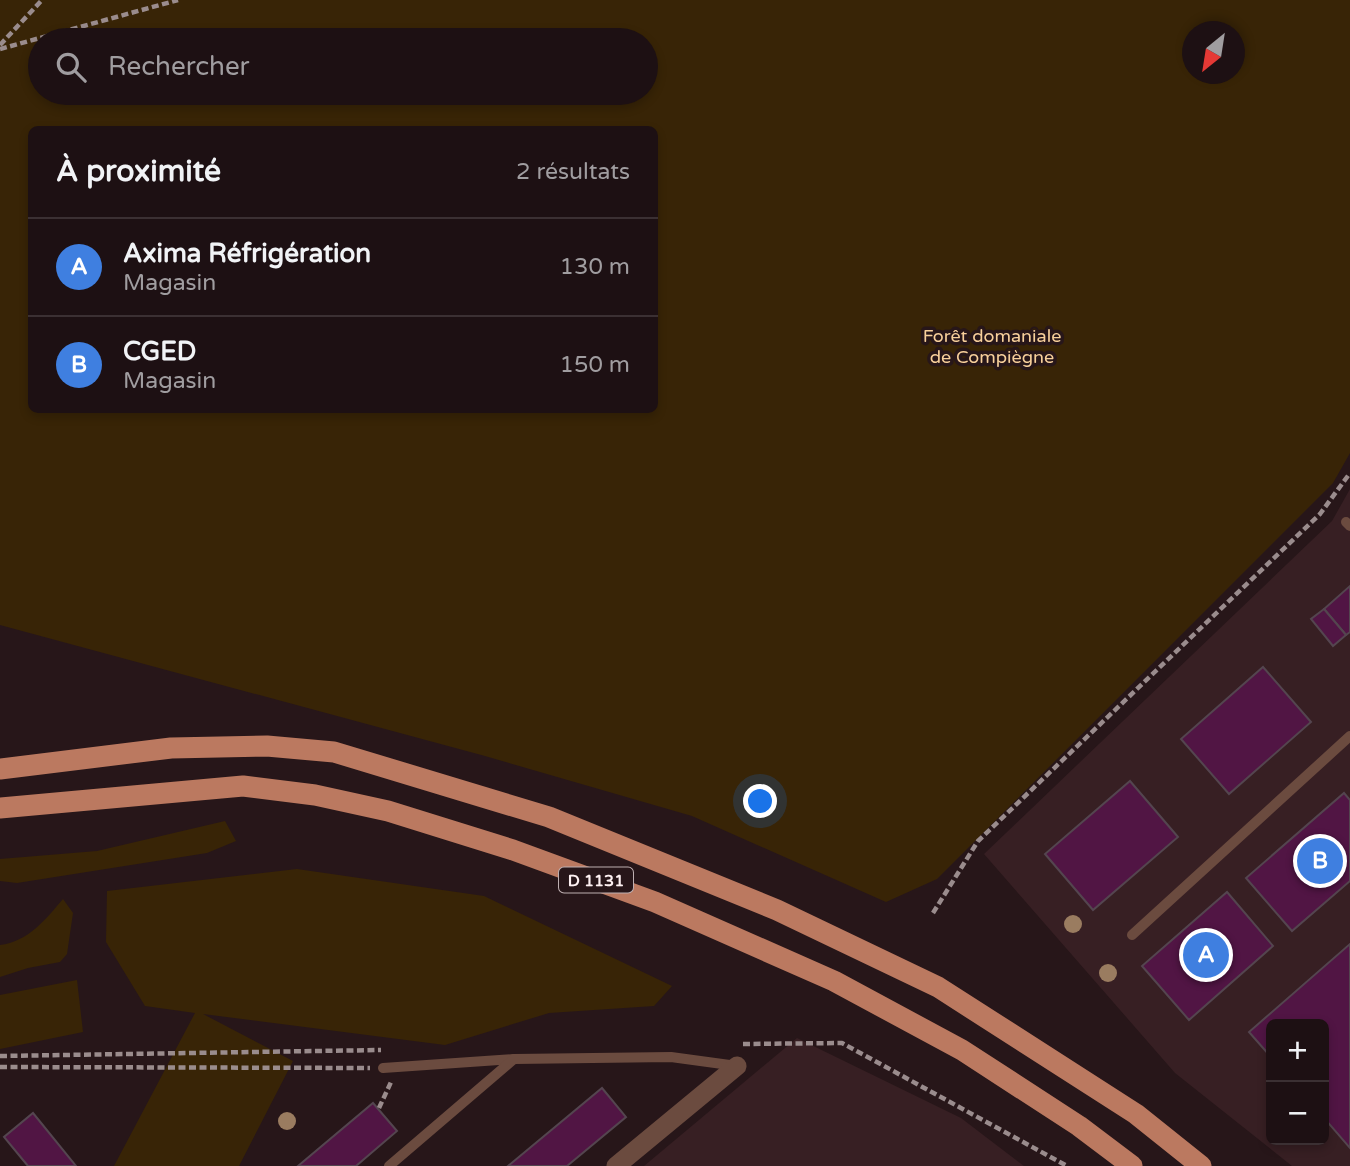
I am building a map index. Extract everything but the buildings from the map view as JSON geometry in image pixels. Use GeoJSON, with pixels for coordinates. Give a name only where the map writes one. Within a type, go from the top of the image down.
{"type":"FeatureCollection","features":[{"type":"Feature","properties":{"kind":"main road","name":"D 1131"},"geometry":{"type":"LineString","coordinates":[[0,769],[170,748],[267,746],[334,752],[549,817],[777,910],[938,987],[1136,1114],[1201,1166]]}},
{"type":"Feature","properties":{"kind":"main road","name":"D 1131"},"geometry":{"type":"LineString","coordinates":[[0,808],[243,786],[315,795],[388,811],[500,846],[655,902],[834,981],[962,1050],[1079,1126],[1132,1166]]}},
{"type":"Feature","properties":{"kind":"street"},"geometry":{"type":"LineString","coordinates":[[616,1166],[737,1066]]}},
{"type":"Feature","properties":{"kind":"lane"},"geometry":{"type":"LineString","coordinates":[[1132,935],[1350,736]]}},
{"type":"Feature","properties":{"kind":"lane"},"geometry":{"type":"LineString","coordinates":[[388,1067],[514,1059],[671,1057],[737,1066]]}},
{"type":"Feature","properties":{"kind":"lane"},"geometry":{"type":"LineString","coordinates":[[389,1166],[514,1059]]}},
{"type":"Feature","properties":{"kind":"path"},"geometry":{"type":"LineString","coordinates":[[0,47],[42,0]]}},
{"type":"Feature","properties":{"kind":"path"},"geometry":{"type":"LineString","coordinates":[[72,28],[178,0]]}},
{"type":"Feature","properties":{"kind":"path"},"geometry":{"type":"LineString","coordinates":[[0,47],[28,40]]}},
{"type":"Feature","properties":{"kind":"path"},"geometry":{"type":"LineString","coordinates":[[933,913],[978,841],[1320,514],[1350,473]]}},
{"type":"Feature","properties":{"kind":"path"},"geometry":{"type":"LineString","coordinates":[[0,1067],[388,1067],[392,1081],[379,1108]]}},
{"type":"Feature","properties":{"kind":"shaded area"},"geometry":{"type":"Polygon","coordinates":[[[1350,489],[1350,1166],[1292,1166],[1175,1073],[984,854],[1332,521],[1350,489]]]}},
{"type":"Feature","properties":{"kind":"shaded area"},"geometry":{"type":"Polygon","coordinates":[[[797,1038],[961,1118],[1024,1166],[644,1166],[797,1038]]]}},
{"type":"Feature","properties":{"kind":"green space","name":"Forêt domaniale de Compiègne"},"geometry":{"type":"Polygon","coordinates":[[[0,0],[1350,0],[1350,453],[1333,483],[937,879],[886,902],[692,816],[485,756],[0,625],[0,0]]]}},
{"type":"Feature","properties":{"kind":"green space"},"geometry":{"type":"Polygon","coordinates":[[[225,821],[236,841],[207,853],[17,883],[0,881],[0,859],[97,851],[225,821]]]}},
{"type":"Feature","properties":{"kind":"green space"},"geometry":{"type":"Polygon","coordinates":[[[297,869],[484,896],[672,986],[654,1006],[549,1013],[445,1045],[203,1014],[293,1061],[239,1166],[114,1166],[195,1013],[145,1006],[106,942],[107,891],[297,869]]]}},
{"type":"Feature","properties":{"kind":"green space"},"geometry":{"type":"Polygon","coordinates":[[[63,899],[73,913],[67,954],[60,962],[0,977],[0,945],[28,934],[43,922],[63,899]]]}},
{"type":"Feature","properties":{"kind":"green space"},"geometry":{"type":"Polygon","coordinates":[[[77,980],[83,1032],[0,1049],[0,995],[77,980]]]}},
{"type":"Feature","properties":{"kind":"place","name":"CGED"},"geometry":{"type":"Point","coordinates":[1320,861]}},
{"type":"Feature","properties":{"kind":"place","name":"Axima Réfrigération"},"geometry":{"type":"Point","coordinates":[1206,955]}}]}
